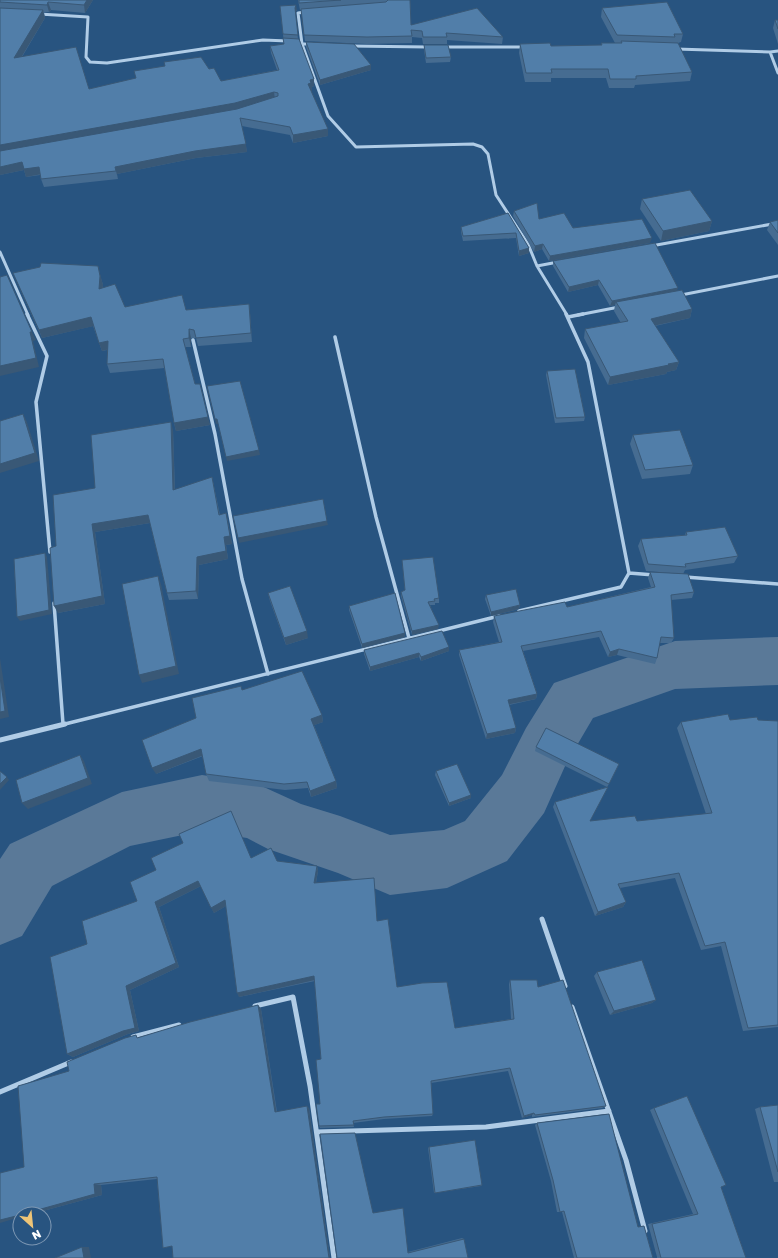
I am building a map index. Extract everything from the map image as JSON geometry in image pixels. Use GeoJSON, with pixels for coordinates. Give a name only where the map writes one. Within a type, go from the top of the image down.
{"type":"FeatureCollection","features":[{"type":"Feature","properties":{"kind":"street"},"geometry":{"type":"LineString","coordinates":[[313,12],[298,13],[302,44],[328,116],[356,148],[473,144],[482,147],[488,154],[496,196],[528,244],[537,266],[568,317],[588,362],[629,573],[622,586],[515,612]]}},
{"type":"Feature","properties":{"kind":"street"},"geometry":{"type":"LineString","coordinates":[[31,14],[88,17],[86,57],[90,62],[107,63],[263,40],[316,45]]}},
{"type":"Feature","properties":{"kind":"street"},"geometry":{"type":"LineString","coordinates":[[346,46],[430,47]]}},
{"type":"Feature","properties":{"kind":"street"},"geometry":{"type":"LineString","coordinates":[[438,47],[533,47]]}},
{"type":"Feature","properties":{"kind":"street"},"geometry":{"type":"LineString","coordinates":[[675,49],[778,51]]}},
{"type":"Feature","properties":{"kind":"street"},"geometry":{"type":"LineString","coordinates":[[770,52],[778,73]]}},
{"type":"Feature","properties":{"kind":"street"},"geometry":{"type":"LineString","coordinates":[[646,247],[778,223]]}},
{"type":"Feature","properties":{"kind":"street"},"geometry":{"type":"LineString","coordinates":[[0,252],[10,278],[47,356],[36,402],[51,557]]}},
{"type":"Feature","properties":{"kind":"street"},"geometry":{"type":"LineString","coordinates":[[537,266],[560,262]]}},
{"type":"Feature","properties":{"kind":"street"},"geometry":{"type":"LineString","coordinates":[[680,295],[778,276]]}},
{"type":"Feature","properties":{"kind":"street"},"geometry":{"type":"LineString","coordinates":[[5,280],[10,278]]}},
{"type":"Feature","properties":{"kind":"street"},"geometry":{"type":"LineString","coordinates":[[568,317],[627,306]]}},
{"type":"Feature","properties":{"kind":"street"},"geometry":{"type":"LineString","coordinates":[[336,337],[376,517],[409,638]]}},
{"type":"Feature","properties":{"kind":"street"},"geometry":{"type":"LineString","coordinates":[[193,340],[215,434],[242,579],[268,674]]}},
{"type":"Feature","properties":{"kind":"street"},"geometry":{"type":"LineString","coordinates":[[629,573],[660,575]]}},
{"type":"Feature","properties":{"kind":"street"},"geometry":{"type":"LineString","coordinates":[[676,576],[778,584]]}},
{"type":"Feature","properties":{"kind":"street"},"geometry":{"type":"LineString","coordinates":[[54,597],[63,724]]}},
{"type":"Feature","properties":{"kind":"street"},"geometry":{"type":"LineString","coordinates":[[0,740],[508,614]]}},
{"type":"Feature","properties":{"kind":"street"},"geometry":{"type":"LineString","coordinates":[[542,919],[568,993]]}},
{"type":"Feature","properties":{"kind":"street"},"geometry":{"type":"LineString","coordinates":[[248,1008],[293,997],[310,1086],[334,1258]]}},
{"type":"Feature","properties":{"kind":"street"},"geometry":{"type":"LineString","coordinates":[[570,1000],[626,1160],[647,1236]]}},
{"type":"Feature","properties":{"kind":"street"},"geometry":{"type":"LineString","coordinates":[[130,1038],[189,1023]]}},
{"type":"Feature","properties":{"kind":"street"},"geometry":{"type":"LineString","coordinates":[[0,1092],[79,1059]]}},
{"type":"Feature","properties":{"kind":"street"},"geometry":{"type":"LineString","coordinates":[[317,1132],[486,1127],[609,1111]]}},
{"type":"Feature","properties":{"kind":"building"},"geometry":{"type":"Polygon","coordinates":[[[0,0],[87,0],[84,5],[48,2],[47,5],[0,2],[0,0]]]}},
{"type":"Feature","properties":{"kind":"building"},"geometry":{"type":"Polygon","coordinates":[[[299,0],[341,0],[299,3],[299,0]]]}},
{"type":"Feature","properties":{"kind":"building"},"geometry":{"type":"Polygon","coordinates":[[[388,0],[410,0],[411,25],[477,8],[503,37],[446,33],[447,37],[423,37],[422,31],[411,30],[412,36],[367,37],[304,35],[301,9],[386,2],[388,0]]]}},
{"type":"Feature","properties":{"kind":"building"},"geometry":{"type":"Polygon","coordinates":[[[667,2],[683,34],[674,34],[675,37],[617,35],[602,8],[667,2]]]}},
{"type":"Feature","properties":{"kind":"building"},"geometry":{"type":"Polygon","coordinates":[[[296,5],[298,35],[283,34],[280,6],[296,5]]]}},
{"type":"Feature","properties":{"kind":"building"},"geometry":{"type":"Polygon","coordinates":[[[0,8],[43,10],[14,58],[76,47],[89,89],[136,78],[134,71],[165,66],[164,62],[201,57],[209,69],[214,68],[221,81],[279,70],[270,46],[284,44],[283,38],[299,39],[314,79],[310,80],[311,83],[308,84],[328,129],[293,135],[290,127],[240,118],[246,144],[195,151],[115,167],[116,171],[41,179],[39,167],[24,169],[22,162],[0,167],[0,151],[237,109],[278,96],[278,93],[274,92],[235,103],[0,145],[0,8]]]}},
{"type":"Feature","properties":{"kind":"building"},"geometry":{"type":"Polygon","coordinates":[[[775,20],[778,20],[778,29],[775,20]]]}},
{"type":"Feature","properties":{"kind":"building"},"geometry":{"type":"Polygon","coordinates":[[[621,41],[678,43],[692,72],[636,76],[636,79],[610,79],[608,69],[551,69],[552,73],[526,73],[520,44],[550,43],[551,46],[602,45],[601,43],[622,43],[621,41]]]}},
{"type":"Feature","properties":{"kind":"building"},"geometry":{"type":"Polygon","coordinates":[[[306,42],[354,44],[371,65],[320,80],[306,42]]]}},
{"type":"Feature","properties":{"kind":"building"},"geometry":{"type":"Polygon","coordinates":[[[424,45],[448,45],[451,57],[426,58],[424,45]]]}},
{"type":"Feature","properties":{"kind":"building"},"geometry":{"type":"Polygon","coordinates":[[[690,190],[712,221],[663,231],[642,199],[690,190]]]}},
{"type":"Feature","properties":{"kind":"building"},"geometry":{"type":"Polygon","coordinates":[[[537,203],[539,219],[564,213],[573,228],[642,219],[652,238],[550,256],[543,244],[535,246],[514,211],[537,203]]]}},
{"type":"Feature","properties":{"kind":"building"},"geometry":{"type":"Polygon","coordinates":[[[508,213],[529,248],[519,251],[516,233],[463,236],[461,227],[508,213]]]}},
{"type":"Feature","properties":{"kind":"building"},"geometry":{"type":"Polygon","coordinates":[[[778,220],[778,233],[770,222],[778,220]]]}},
{"type":"Feature","properties":{"kind":"building"},"geometry":{"type":"Polygon","coordinates":[[[655,243],[678,288],[612,301],[599,280],[569,287],[553,261],[655,243]]]}},
{"type":"Feature","properties":{"kind":"building"},"geometry":{"type":"Polygon","coordinates":[[[41,263],[98,266],[100,276],[99,289],[115,284],[125,307],[182,295],[186,310],[249,304],[251,333],[196,338],[194,330],[189,329],[189,338],[183,339],[195,384],[200,384],[208,417],[174,423],[163,359],[107,364],[108,341],[99,343],[91,317],[39,330],[13,273],[40,267],[41,263]]]}},
{"type":"Feature","properties":{"kind":"building"},"geometry":{"type":"Polygon","coordinates":[[[7,275],[32,332],[30,332],[36,358],[0,366],[0,277],[7,275]]]}},
{"type":"Feature","properties":{"kind":"building"},"geometry":{"type":"Polygon","coordinates":[[[682,290],[692,309],[651,319],[679,362],[610,377],[585,329],[628,321],[616,302],[682,290]]]}},
{"type":"Feature","properties":{"kind":"building"},"geometry":{"type":"Polygon","coordinates":[[[575,369],[585,417],[556,418],[547,371],[575,369]]]}},
{"type":"Feature","properties":{"kind":"building"},"geometry":{"type":"Polygon","coordinates":[[[240,381],[259,450],[226,457],[207,386],[240,381]]]}},
{"type":"Feature","properties":{"kind":"building"},"geometry":{"type":"Polygon","coordinates":[[[23,414],[35,453],[0,464],[0,421],[23,414]]]}},
{"type":"Feature","properties":{"kind":"building"},"geometry":{"type":"Polygon","coordinates":[[[171,422],[173,490],[212,477],[219,515],[226,513],[230,536],[224,537],[226,551],[197,557],[196,591],[167,593],[148,515],[92,524],[102,596],[54,606],[50,548],[56,546],[53,495],[95,488],[91,435],[171,422]]]}},
{"type":"Feature","properties":{"kind":"building"},"geometry":{"type":"Polygon","coordinates":[[[680,430],[693,465],[645,470],[633,435],[680,430]]]}},
{"type":"Feature","properties":{"kind":"building"},"geometry":{"type":"Polygon","coordinates":[[[323,499],[327,521],[238,538],[233,516],[323,499]]]}},
{"type":"Feature","properties":{"kind":"building"},"geometry":{"type":"Polygon","coordinates":[[[725,527],[738,556],[685,564],[686,567],[648,564],[641,539],[687,535],[686,532],[725,527]]]}},
{"type":"Feature","properties":{"kind":"building"},"geometry":{"type":"Polygon","coordinates":[[[45,553],[49,610],[17,617],[14,559],[45,553]]]}},
{"type":"Feature","properties":{"kind":"building"},"geometry":{"type":"Polygon","coordinates":[[[433,557],[439,598],[434,599],[435,601],[428,602],[439,625],[412,631],[401,592],[405,590],[402,560],[433,557]]]}},
{"type":"Feature","properties":{"kind":"building"},"geometry":{"type":"Polygon","coordinates":[[[650,572],[688,574],[694,592],[671,595],[674,638],[661,637],[657,658],[619,649],[610,652],[601,631],[521,646],[537,694],[508,700],[516,728],[487,734],[459,650],[502,642],[494,616],[565,602],[567,607],[655,587],[650,572]]]}},
{"type":"Feature","properties":{"kind":"building"},"geometry":{"type":"Polygon","coordinates":[[[158,576],[176,666],[139,675],[122,584],[158,576]]]}},
{"type":"Feature","properties":{"kind":"building"},"geometry":{"type":"Polygon","coordinates":[[[290,586],[307,631],[284,638],[268,593],[290,586]]]}},
{"type":"Feature","properties":{"kind":"building"},"geometry":{"type":"Polygon","coordinates":[[[516,589],[520,605],[491,612],[486,595],[516,589]]]}},
{"type":"Feature","properties":{"kind":"building"},"geometry":{"type":"Polygon","coordinates":[[[395,593],[405,633],[362,644],[349,606],[395,593]]]}},
{"type":"Feature","properties":{"kind":"building"},"geometry":{"type":"Polygon","coordinates":[[[442,631],[449,647],[421,657],[419,653],[370,667],[364,650],[442,631]]]}},
{"type":"Feature","properties":{"kind":"building"},"geometry":{"type":"Polygon","coordinates":[[[302,671],[322,715],[311,719],[336,781],[310,791],[307,782],[284,784],[206,774],[201,749],[152,768],[142,740],[196,718],[192,698],[241,686],[242,690],[302,671]]]}},
{"type":"Feature","properties":{"kind":"building"},"geometry":{"type":"Polygon","coordinates":[[[0,677],[5,711],[0,712],[0,677]]]}},
{"type":"Feature","properties":{"kind":"building"},"geometry":{"type":"Polygon","coordinates":[[[728,714],[730,720],[757,717],[758,720],[778,721],[778,1025],[748,1028],[725,942],[705,946],[679,873],[618,884],[626,902],[598,912],[555,802],[608,787],[590,821],[635,816],[637,821],[712,813],[681,722],[728,714]]]}},
{"type":"Feature","properties":{"kind":"building"},"geometry":{"type":"Polygon","coordinates":[[[546,728],[619,764],[609,784],[536,747],[546,728]]]}},
{"type":"Feature","properties":{"kind":"building"},"geometry":{"type":"Polygon","coordinates":[[[80,755],[88,778],[22,803],[16,780],[80,755]]]}},
{"type":"Feature","properties":{"kind":"building"},"geometry":{"type":"Polygon","coordinates":[[[457,764],[471,795],[449,803],[436,771],[457,764]]]}},
{"type":"Feature","properties":{"kind":"building"},"geometry":{"type":"Polygon","coordinates":[[[0,771],[7,777],[0,784],[0,771]]]}},
{"type":"Feature","properties":{"kind":"building"},"geometry":{"type":"Polygon","coordinates":[[[231,811],[251,858],[271,848],[277,861],[317,866],[314,883],[374,878],[377,921],[388,919],[397,987],[422,983],[447,982],[455,1028],[514,1019],[510,980],[537,980],[538,987],[563,980],[606,1106],[535,1115],[534,1113],[524,1116],[510,1068],[431,1081],[433,1114],[384,1117],[353,1121],[354,1125],[319,1126],[316,1104],[320,1104],[316,1060],[321,1059],[314,976],[237,993],[225,900],[211,908],[198,881],[155,902],[176,963],[126,986],[135,1028],[123,1031],[67,1054],[50,957],[87,944],[82,921],[137,901],[130,882],[156,870],[151,858],[183,843],[179,834],[231,811]]]}},
{"type":"Feature","properties":{"kind":"building"},"geometry":{"type":"Polygon","coordinates":[[[642,960],[656,1000],[614,1011],[597,972],[642,960]]]}},
{"type":"Feature","properties":{"kind":"building"},"geometry":{"type":"Polygon","coordinates":[[[258,1005],[275,1112],[307,1106],[329,1258],[173,1258],[172,1246],[163,1248],[157,1177],[94,1184],[95,1194],[52,1206],[12,1206],[12,1217],[0,1220],[0,1173],[24,1167],[18,1086],[69,1071],[67,1062],[125,1038],[136,1035],[137,1038],[190,1022],[258,1005]]]}},
{"type":"Feature","properties":{"kind":"building"},"geometry":{"type":"Polygon","coordinates":[[[687,1096],[726,1185],[721,1187],[746,1258],[661,1258],[652,1224],[698,1214],[654,1108],[687,1096]]]}},
{"type":"Feature","properties":{"kind":"building"},"geometry":{"type":"Polygon","coordinates":[[[778,1105],[778,1172],[760,1107],[778,1105]]]}},
{"type":"Feature","properties":{"kind":"building"},"geometry":{"type":"Polygon","coordinates":[[[609,1114],[638,1227],[644,1226],[653,1258],[577,1258],[564,1211],[560,1212],[553,1180],[537,1123],[609,1114]]]}},
{"type":"Feature","properties":{"kind":"building"},"geometry":{"type":"Polygon","coordinates":[[[355,1133],[373,1213],[403,1208],[408,1253],[464,1239],[468,1258],[337,1258],[320,1134],[355,1133]]]}},
{"type":"Feature","properties":{"kind":"building"},"geometry":{"type":"Polygon","coordinates":[[[475,1140],[482,1185],[435,1193],[429,1147],[475,1140]]]}},
{"type":"Feature","properties":{"kind":"building"},"geometry":{"type":"Polygon","coordinates":[[[82,1247],[84,1258],[55,1258],[82,1247]]]}},
{"type":"Feature","properties":{"kind":"waterway"},"geometry":{"type":"LineString","coordinates":[[0,914],[31,865],[122,820],[202,803],[255,811],[289,829],[340,845],[390,865],[447,859],[486,841],[523,794],[546,746],[574,700],[675,665],[778,661]]}}]}
